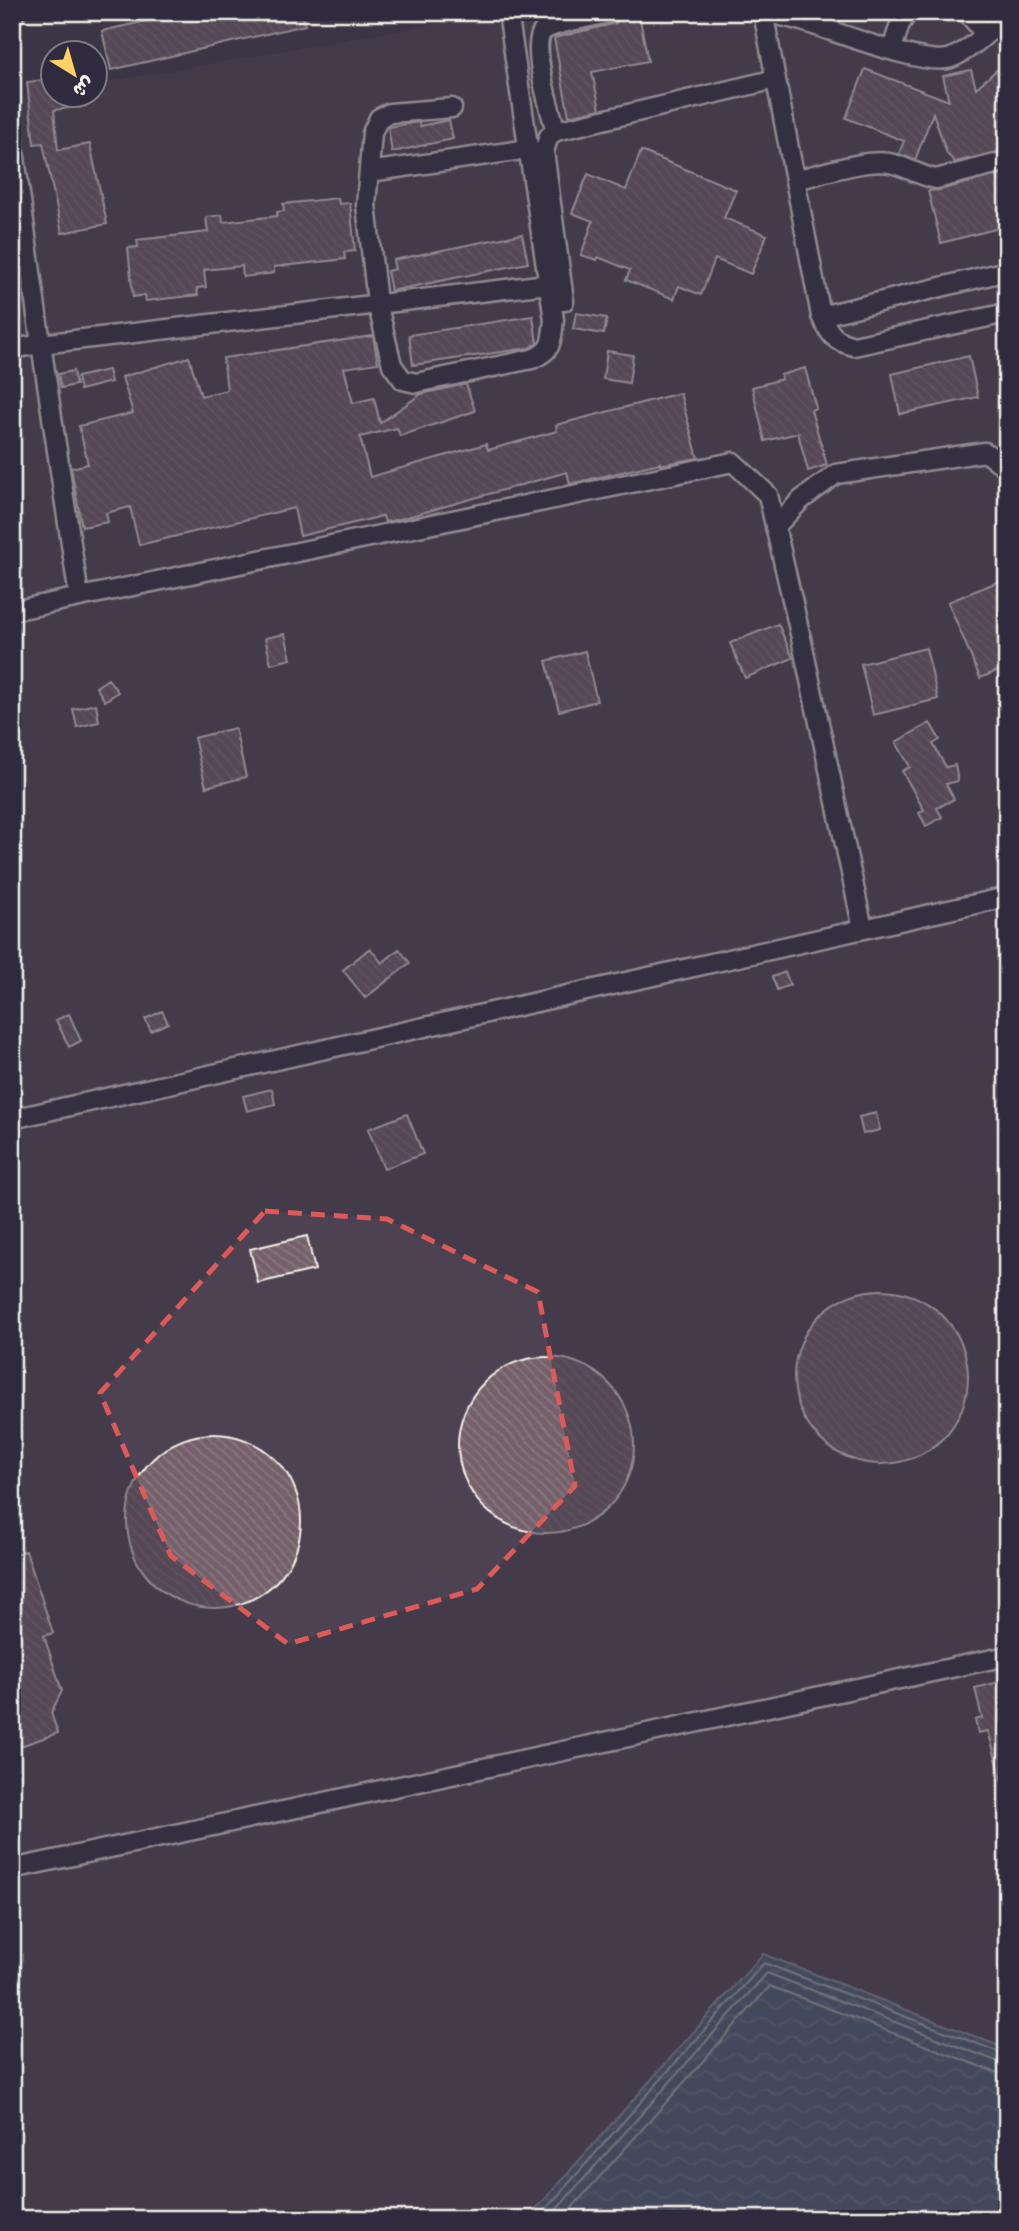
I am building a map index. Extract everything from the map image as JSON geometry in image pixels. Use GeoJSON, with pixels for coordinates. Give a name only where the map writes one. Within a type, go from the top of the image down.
{"type":"FeatureCollection","features":[{"type":"Feature","properties":{"kind":"lane"},"geometry":{"type":"LineString","coordinates":[[452,108],[390,113],[379,118],[372,133],[366,205],[377,302],[392,365],[402,380],[416,383],[533,359],[545,354],[550,346],[554,320],[508,12]]}},
{"type":"Feature","properties":{"kind":"lane"},"geometry":{"type":"LineString","coordinates":[[556,131],[544,86],[537,43],[542,32],[552,26],[613,12]]}},
{"type":"Feature","properties":{"kind":"lane"},"geometry":{"type":"LineString","coordinates":[[1007,16],[950,58],[933,60],[800,20],[763,12],[821,316],[829,332],[838,343],[854,346],[1007,313]]}},
{"type":"Feature","properties":{"kind":"lane"},"geometry":{"type":"LineString","coordinates":[[892,49],[908,12]]}},
{"type":"Feature","properties":{"kind":"lane"},"geometry":{"type":"LineString","coordinates":[[967,12],[985,34]]}},
{"type":"Feature","properties":{"kind":"lane"},"geometry":{"type":"LineString","coordinates":[[565,301],[544,151],[545,142],[556,131],[776,79]]}},
{"type":"Feature","properties":{"kind":"lane"},"geometry":{"type":"LineString","coordinates":[[12,136],[79,597]]}},
{"type":"Feature","properties":{"kind":"lane"},"geometry":{"type":"LineString","coordinates":[[369,172],[529,149]]}},
{"type":"Feature","properties":{"kind":"lane"},"geometry":{"type":"LineString","coordinates":[[795,180],[878,162],[893,163],[936,178],[1007,161]]}},
{"type":"Feature","properties":{"kind":"lane"},"geometry":{"type":"LineString","coordinates":[[821,316],[1007,271]]}},
{"type":"Feature","properties":{"kind":"lane"},"geometry":{"type":"LineString","coordinates":[[12,349],[377,302],[548,284]]}},
{"type":"Feature","properties":{"kind":"lane"},"geometry":{"type":"LineString","coordinates":[[775,527],[801,500],[836,474],[985,453],[1007,468]]}},
{"type":"Feature","properties":{"kind":"lane"},"geometry":{"type":"LineString","coordinates":[[12,611],[733,462],[768,495],[863,929]]}},
{"type":"Feature","properties":{"kind":"lane"},"geometry":{"type":"LineString","coordinates":[[12,1119],[1007,897]]}},
{"type":"Feature","properties":{"kind":"lane"},"geometry":{"type":"LineString","coordinates":[[12,1869],[1007,1656]]}},
{"type":"Feature","properties":{"kind":"highlighted area"},"geometry":{"type":"Polygon","coordinates":[[[265,1211],[387,1219],[538,1292],[575,1486],[477,1589],[288,1644],[171,1556],[100,1393],[265,1211]]]}},
{"type":"Feature","properties":{"kind":"shaded area"},"geometry":{"type":"Polygon","coordinates":[[[503,12],[1007,12],[1007,2049],[763,1954],[527,2219],[12,2219],[12,98],[38,93],[38,108],[108,108],[108,82],[503,12]]]}},
{"type":"Feature","properties":{"kind":"water"},"geometry":{"type":"Polygon","coordinates":[[[763,1954],[1007,2049],[1007,2219],[527,2219],[763,1954]]]}},
{"type":"Feature","properties":{"kind":"building"},"geometry":{"type":"Polygon","coordinates":[[[185,12],[302,12],[305,25],[111,70],[108,38],[104,38],[102,31],[185,12]]]}},
{"type":"Feature","properties":{"kind":"building"},"geometry":{"type":"Polygon","coordinates":[[[639,14],[648,61],[592,72],[600,109],[569,116],[554,38],[616,23],[623,17],[639,14]]]}},
{"type":"Feature","properties":{"kind":"building"},"geometry":{"type":"Polygon","coordinates":[[[1007,61],[1007,142],[997,152],[955,162],[947,154],[933,113],[915,160],[899,154],[904,141],[846,118],[865,69],[949,101],[943,76],[971,70],[976,88],[1007,61]]]}},
{"type":"Feature","properties":{"kind":"building"},"geometry":{"type":"Polygon","coordinates":[[[38,81],[38,108],[70,108],[54,110],[58,150],[90,144],[107,224],[62,233],[43,143],[34,144],[27,82],[38,81]]]}},
{"type":"Feature","properties":{"kind":"building"},"geometry":{"type":"Polygon","coordinates":[[[449,120],[453,139],[392,152],[388,127],[419,122],[420,126],[449,120]]]}},
{"type":"Feature","properties":{"kind":"building"},"geometry":{"type":"Polygon","coordinates":[[[641,151],[736,190],[724,218],[767,235],[751,274],[715,259],[701,295],[679,286],[674,299],[626,280],[630,270],[598,257],[597,260],[581,255],[593,221],[572,213],[588,174],[626,190],[641,151]]]}},
{"type":"Feature","properties":{"kind":"building"},"geometry":{"type":"Polygon","coordinates":[[[1007,173],[1007,226],[941,243],[928,191],[1007,173]]]}},
{"type":"Feature","properties":{"kind":"building"},"geometry":{"type":"Polygon","coordinates":[[[338,198],[339,204],[350,203],[355,251],[344,252],[345,259],[274,267],[274,273],[243,277],[242,266],[204,270],[206,287],[197,288],[198,295],[146,301],[145,295],[133,297],[128,248],[138,247],[137,240],[208,232],[206,217],[222,215],[223,222],[277,216],[277,212],[284,211],[283,204],[338,198]]]}},
{"type":"Feature","properties":{"kind":"building"},"geometry":{"type":"Polygon","coordinates":[[[522,234],[528,263],[391,291],[387,271],[395,269],[393,260],[522,234]]]}},
{"type":"Feature","properties":{"kind":"building"},"geometry":{"type":"Polygon","coordinates":[[[576,313],[607,318],[604,334],[573,329],[576,313]]]}},
{"type":"Feature","properties":{"kind":"building"},"geometry":{"type":"Polygon","coordinates":[[[533,316],[537,343],[529,348],[413,365],[409,335],[533,316]]]}},
{"type":"Feature","properties":{"kind":"building"},"geometry":{"type":"Polygon","coordinates":[[[373,336],[378,363],[344,368],[353,403],[374,398],[380,423],[421,394],[466,384],[475,411],[400,436],[397,428],[360,437],[370,477],[486,444],[488,450],[557,431],[556,425],[680,393],[698,458],[660,463],[570,484],[567,472],[400,519],[385,522],[383,516],[300,536],[294,508],[139,545],[130,507],[106,513],[108,522],[82,527],[71,468],[88,464],[79,426],[133,413],[122,377],[189,357],[201,396],[227,390],[223,358],[373,336]]]}},
{"type":"Feature","properties":{"kind":"building"},"geometry":{"type":"Polygon","coordinates":[[[607,351],[633,355],[629,383],[603,379],[607,351]]]}},
{"type":"Feature","properties":{"kind":"building"},"geometry":{"type":"Polygon","coordinates":[[[969,356],[978,397],[900,414],[892,374],[969,356]]]}},
{"type":"Feature","properties":{"kind":"building"},"geometry":{"type":"Polygon","coordinates":[[[805,368],[816,408],[811,410],[827,465],[808,471],[798,433],[765,441],[752,387],[782,379],[781,375],[805,368]]]}},
{"type":"Feature","properties":{"kind":"building"},"geometry":{"type":"Polygon","coordinates":[[[108,370],[111,382],[80,390],[77,377],[108,370]]]}},
{"type":"Feature","properties":{"kind":"building"},"geometry":{"type":"Polygon","coordinates":[[[73,371],[76,385],[61,388],[58,374],[73,371]]]}},
{"type":"Feature","properties":{"kind":"building"},"geometry":{"type":"Polygon","coordinates":[[[1007,578],[1007,667],[980,678],[948,602],[1007,578]]]}},
{"type":"Feature","properties":{"kind":"building"},"geometry":{"type":"Polygon","coordinates":[[[778,624],[793,658],[745,678],[730,643],[778,624]]]}},
{"type":"Feature","properties":{"kind":"building"},"geometry":{"type":"Polygon","coordinates":[[[285,634],[291,659],[271,664],[265,638],[285,634]]]}},
{"type":"Feature","properties":{"kind":"building"},"geometry":{"type":"Polygon","coordinates":[[[926,648],[938,699],[873,715],[861,664],[926,648]]]}},
{"type":"Feature","properties":{"kind":"building"},"geometry":{"type":"Polygon","coordinates":[[[585,651],[597,701],[559,711],[546,661],[585,651]]]}},
{"type":"Feature","properties":{"kind":"building"},"geometry":{"type":"Polygon","coordinates":[[[108,679],[118,692],[105,701],[96,687],[108,679]]]}},
{"type":"Feature","properties":{"kind":"building"},"geometry":{"type":"Polygon","coordinates":[[[96,704],[99,722],[77,727],[73,709],[96,704]]]}},
{"type":"Feature","properties":{"kind":"building"},"geometry":{"type":"Polygon","coordinates":[[[930,723],[940,740],[933,744],[946,767],[955,765],[958,781],[946,784],[954,799],[937,808],[942,817],[926,826],[919,813],[924,810],[902,771],[910,767],[896,742],[930,723]]]}},
{"type":"Feature","properties":{"kind":"building"},"geometry":{"type":"Polygon","coordinates":[[[235,728],[246,777],[206,787],[194,738],[235,728]]]}},
{"type":"Feature","properties":{"kind":"building"},"geometry":{"type":"Polygon","coordinates":[[[370,948],[382,963],[399,949],[410,963],[365,998],[343,970],[370,948]]]}},
{"type":"Feature","properties":{"kind":"building"},"geometry":{"type":"Polygon","coordinates":[[[785,972],[790,985],[777,990],[772,977],[785,972]]]}},
{"type":"Feature","properties":{"kind":"building"},"geometry":{"type":"Polygon","coordinates":[[[162,1011],[168,1023],[151,1031],[145,1019],[162,1011]]]}},
{"type":"Feature","properties":{"kind":"building"},"geometry":{"type":"Polygon","coordinates":[[[69,1014],[81,1041],[69,1047],[56,1020],[69,1014]]]}},
{"type":"Feature","properties":{"kind":"building"},"geometry":{"type":"Polygon","coordinates":[[[272,1089],[275,1104],[247,1111],[243,1096],[272,1089]]]}},
{"type":"Feature","properties":{"kind":"building"},"geometry":{"type":"Polygon","coordinates":[[[876,1113],[880,1130],[863,1134],[859,1117],[876,1113]]]}},
{"type":"Feature","properties":{"kind":"building"},"geometry":{"type":"Polygon","coordinates":[[[407,1114],[423,1154],[384,1169],[368,1129],[407,1114]]]}},
{"type":"Feature","properties":{"kind":"building"},"geometry":{"type":"Polygon","coordinates":[[[307,1236],[315,1270],[258,1283],[250,1249],[307,1236]]]}},
{"type":"Feature","properties":{"kind":"building"},"geometry":{"type":"Polygon","coordinates":[[[881,1290],[914,1297],[943,1315],[961,1344],[968,1377],[961,1410],[943,1439],[914,1457],[881,1464],[848,1457],[819,1439],[801,1410],[794,1377],[801,1344],[819,1315],[848,1297],[881,1290]]]}},
{"type":"Feature","properties":{"kind":"building"},"geometry":{"type":"Polygon","coordinates":[[[546,1357],[580,1364],[608,1383],[627,1411],[634,1445],[627,1479],[608,1507],[580,1526],[546,1533],[512,1526],[484,1507],[465,1479],[458,1445],[465,1411],[484,1383],[512,1364],[546,1357]]]}},
{"type":"Feature","properties":{"kind":"building"},"geometry":{"type":"Polygon","coordinates":[[[214,1434],[247,1440],[276,1459],[295,1488],[301,1521],[295,1554],[276,1583],[247,1602],[214,1608],[181,1602],[152,1583],[133,1554],[127,1521],[133,1488],[152,1459],[181,1440],[214,1434]]]}},
{"type":"Feature","properties":{"kind":"building"},"geometry":{"type":"Polygon","coordinates":[[[26,1551],[53,1633],[44,1636],[62,1691],[51,1713],[58,1733],[12,1749],[12,1555],[26,1551]]]}},
{"type":"Feature","properties":{"kind":"building"},"geometry":{"type":"Polygon","coordinates":[[[1007,1680],[1007,1782],[1003,1783],[988,1731],[978,1733],[975,1720],[982,1718],[975,1688],[1007,1680]]]}}]}
